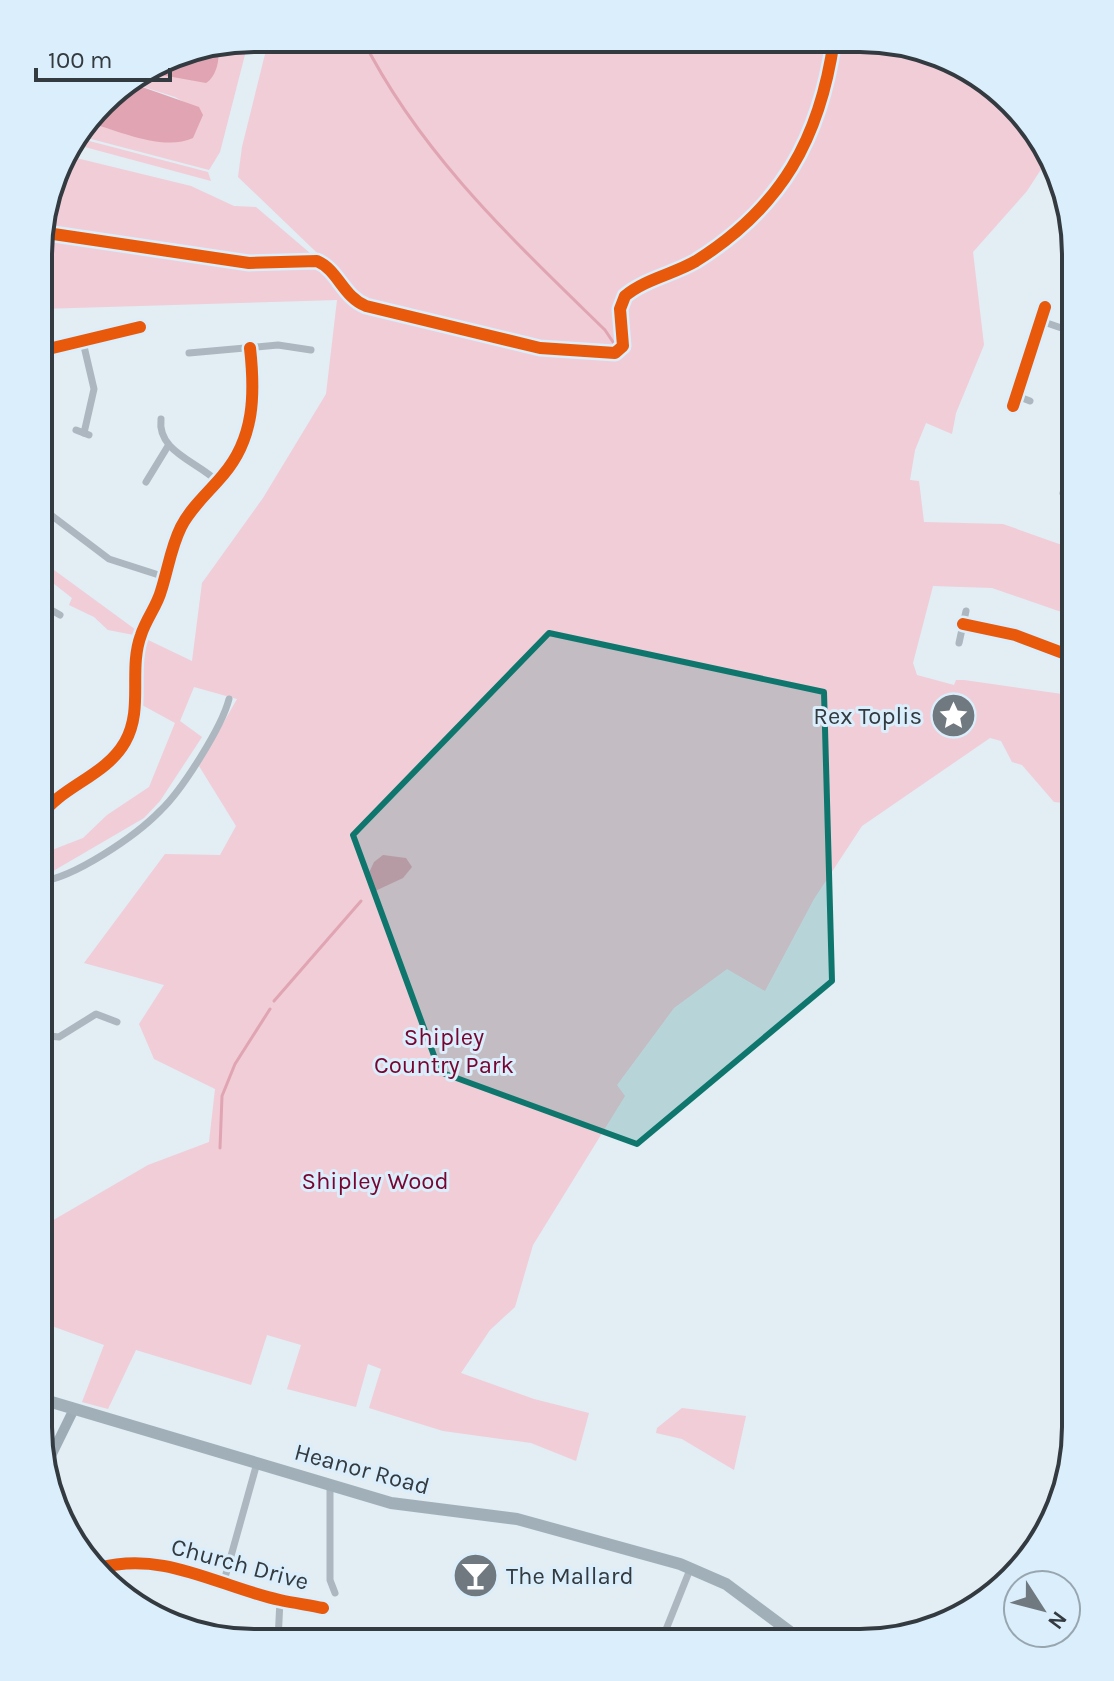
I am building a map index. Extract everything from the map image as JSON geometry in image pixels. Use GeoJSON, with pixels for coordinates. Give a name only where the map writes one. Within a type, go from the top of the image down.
{"type":"FeatureCollection","features":[{"type":"Feature","properties":{"kind":"main road","name":"Heanor Road"},"geometry":{"type":"LineString","coordinates":[[52,1402],[330,1485],[422,1509],[517,1519],[684,1565],[726,1584],[786,1629]]}},
{"type":"Feature","properties":{"kind":"street"},"geometry":{"type":"LineString","coordinates":[[1013,406],[1045,307]]}},
{"type":"Feature","properties":{"kind":"street"},"geometry":{"type":"LineString","coordinates":[[120,318],[122,329]]}},
{"type":"Feature","properties":{"kind":"street"},"geometry":{"type":"LineString","coordinates":[[1041,321],[1062,328]]}},
{"type":"Feature","properties":{"kind":"street"},"geometry":{"type":"LineString","coordinates":[[52,348],[140,327]]}},
{"type":"Feature","properties":{"kind":"street"},"geometry":{"type":"LineString","coordinates":[[214,339],[215,350]]}},
{"type":"Feature","properties":{"kind":"street"},"geometry":{"type":"LineString","coordinates":[[83,342],[94,389],[83,433]]}},
{"type":"Feature","properties":{"kind":"street"},"geometry":{"type":"LineString","coordinates":[[290,358],[291,347]]}},
{"type":"Feature","properties":{"kind":"street"},"geometry":{"type":"LineString","coordinates":[[52,802],[105,766],[125,742],[135,712],[138,643],[165,577],[182,524],[237,454],[249,424],[254,387],[250,348]]}},
{"type":"Feature","properties":{"kind":"street"},"geometry":{"type":"LineString","coordinates":[[189,353],[250,348],[311,350]]}},
{"type":"Feature","properties":{"kind":"street"},"geometry":{"type":"LineString","coordinates":[[1017,396],[1030,401]]}},
{"type":"Feature","properties":{"kind":"street"},"geometry":{"type":"LineString","coordinates":[[161,419],[161,436],[168,446],[217,481]]}},
{"type":"Feature","properties":{"kind":"street"},"geometry":{"type":"LineString","coordinates":[[146,482],[168,446]]}},
{"type":"Feature","properties":{"kind":"street"},"geometry":{"type":"LineString","coordinates":[[52,516],[109,559],[165,577]]}},
{"type":"Feature","properties":{"kind":"street"},"geometry":{"type":"LineString","coordinates":[[52,610],[60,615]]}},
{"type":"Feature","properties":{"kind":"street"},"geometry":{"type":"LineString","coordinates":[[959,643],[966,611]]}},
{"type":"Feature","properties":{"kind":"street"},"geometry":{"type":"LineString","coordinates":[[963,624],[1015,635],[1062,653]]}},
{"type":"Feature","properties":{"kind":"street"},"geometry":{"type":"LineString","coordinates":[[52,880],[102,853],[162,810],[196,760],[229,699]]}},
{"type":"Feature","properties":{"kind":"street"},"geometry":{"type":"LineString","coordinates":[[52,1036],[59,1037],[101,1009],[117,1022]]}},
{"type":"Feature","properties":{"kind":"street"},"geometry":{"type":"LineString","coordinates":[[54,1450],[74,1409]]}},
{"type":"Feature","properties":{"kind":"street"},"geometry":{"type":"LineString","coordinates":[[224,1581],[257,1463]]}},
{"type":"Feature","properties":{"kind":"street"},"geometry":{"type":"LineString","coordinates":[[330,1485],[330,1580],[335,1593]]}},
{"type":"Feature","properties":{"kind":"street","name":"Church Drive"},"geometry":{"type":"LineString","coordinates":[[108,1566],[129,1563],[160,1564],[280,1600],[323,1608]]}},
{"type":"Feature","properties":{"kind":"street"},"geometry":{"type":"LineString","coordinates":[[665,1629],[684,1565]]}},
{"type":"Feature","properties":{"kind":"street"},"geometry":{"type":"LineString","coordinates":[[279,1629],[280,1600]]}},
{"type":"Feature","properties":{"kind":"highlighted area"},"geometry":{"type":"Polygon","coordinates":[[[549,633],[824,692],[832,981],[637,1144],[440,1072],[353,835],[549,633]]]}},
{"type":"Feature","properties":{"kind":"green space"},"geometry":{"type":"Polygon","coordinates":[[[246,52],[220,152],[209,170],[89,138],[99,125],[158,140],[196,109],[175,97],[142,86],[170,70],[211,76],[214,56],[246,52]]]}},
{"type":"Feature","properties":{"kind":"green space"},"geometry":{"type":"Polygon","coordinates":[[[266,52],[860,52],[912,59],[961,79],[1003,111],[1020,131],[1042,167],[1027,191],[973,252],[984,345],[956,413],[952,434],[926,423],[915,450],[910,480],[919,481],[924,522],[1003,524],[1062,545],[1062,612],[992,588],[933,586],[913,663],[917,675],[954,685],[956,680],[964,680],[1062,694],[1062,803],[1054,802],[1022,765],[1012,762],[1001,741],[990,738],[862,826],[814,899],[765,991],[727,969],[674,1008],[617,1085],[625,1096],[533,1245],[515,1307],[490,1330],[461,1373],[534,1399],[589,1413],[576,1461],[531,1443],[443,1431],[369,1408],[381,1369],[368,1364],[356,1407],[287,1389],[301,1345],[267,1335],[251,1385],[136,1350],[108,1409],[82,1402],[104,1345],[52,1326],[52,1221],[148,1165],[209,1142],[215,1089],[154,1059],[139,1024],[164,985],[84,963],[165,854],[220,855],[236,826],[199,766],[237,699],[194,687],[180,721],[202,737],[160,801],[144,818],[52,872],[52,850],[83,838],[107,815],[149,787],[175,723],[142,705],[142,657],[146,639],[192,661],[202,583],[263,498],[326,394],[337,300],[52,309],[53,237],[251,266],[315,262],[329,271],[327,277],[334,283],[337,272],[238,177],[242,147],[266,52]]]}},
{"type":"Feature","properties":{"kind":"green space"},"geometry":{"type":"Polygon","coordinates":[[[87,140],[208,172],[211,181],[83,147],[87,140]]]}},
{"type":"Feature","properties":{"kind":"green space"},"geometry":{"type":"Polygon","coordinates":[[[76,158],[191,186],[234,206],[256,207],[317,259],[272,263],[54,232],[63,189],[76,158]]]}},
{"type":"Feature","properties":{"kind":"green space"},"geometry":{"type":"Polygon","coordinates":[[[52,569],[136,630],[134,635],[108,630],[94,617],[69,605],[72,598],[52,582],[52,569]]]}},
{"type":"Feature","properties":{"kind":"green space"},"geometry":{"type":"Polygon","coordinates":[[[682,1408],[746,1416],[734,1470],[682,1439],[656,1433],[657,1428],[682,1408]]]}},
{"type":"Feature","properties":{"kind":"shaded area"},"geometry":{"type":"Polygon","coordinates":[[[218,56],[213,76],[206,83],[162,75],[177,67],[218,56]]]}},
{"type":"Feature","properties":{"kind":"shaded area"},"geometry":{"type":"Polygon","coordinates":[[[141,87],[199,107],[203,115],[193,138],[181,142],[154,141],[99,126],[141,87]]]}},
{"type":"Feature","properties":{"kind":"shaded area"},"geometry":{"type":"Polygon","coordinates":[[[383,855],[406,858],[412,867],[403,878],[373,892],[367,877],[374,862],[383,855]]]}},
{"type":"Feature","properties":{"kind":"waterway"},"geometry":{"type":"LineString","coordinates":[[370,52],[385,80],[440,158],[503,229],[605,330],[615,345]]}},
{"type":"Feature","properties":{"kind":"waterway"},"geometry":{"type":"LineString","coordinates":[[274,1001],[361,901]]}},
{"type":"Feature","properties":{"kind":"waterway"},"geometry":{"type":"LineString","coordinates":[[220,1148],[222,1096],[235,1064],[270,1009]]}},
{"type":"Feature","properties":{"kind":"cycle path"},"geometry":{"type":"LineString","coordinates":[[54,234],[249,263],[317,261],[358,302],[366,306],[540,348],[615,353],[623,346],[620,309],[625,296],[641,285],[696,261],[726,240],[774,193],[807,139],[819,108],[832,52]]}},
{"type":"Feature","properties":{"kind":"cycle path"},"geometry":{"type":"LineString","coordinates":[[1013,406],[1045,307]]}},
{"type":"Feature","properties":{"kind":"cycle path"},"geometry":{"type":"LineString","coordinates":[[52,348],[140,327]]}},
{"type":"Feature","properties":{"kind":"cycle path"},"geometry":{"type":"LineString","coordinates":[[52,803],[117,754],[131,729],[137,648],[159,597],[172,550],[190,513],[234,461],[247,430],[252,398],[250,348]]}},
{"type":"Feature","properties":{"kind":"cycle path"},"geometry":{"type":"LineString","coordinates":[[963,624],[1015,635],[1062,653]]}},
{"type":"Feature","properties":{"kind":"cycle path"},"geometry":{"type":"LineString","coordinates":[[108,1566],[146,1564],[169,1567],[257,1594],[323,1608]]}},
{"type":"Feature","properties":{"kind":"place","name":"Rex Toplis"},"geometry":{"type":"Point","coordinates":[953,716]}},
{"type":"Feature","properties":{"kind":"place","name":"The Mallard"},"geometry":{"type":"Point","coordinates":[475,1576]}},
{"type":"Feature","properties":{"kind":"park label","name":"Shipley Country Park"},"geometry":{"type":"Point","coordinates":[444,1051]}},
{"type":"Feature","properties":{"kind":"park label","name":"Shipley Wood"},"geometry":{"type":"Point","coordinates":[375,1181]}}]}
